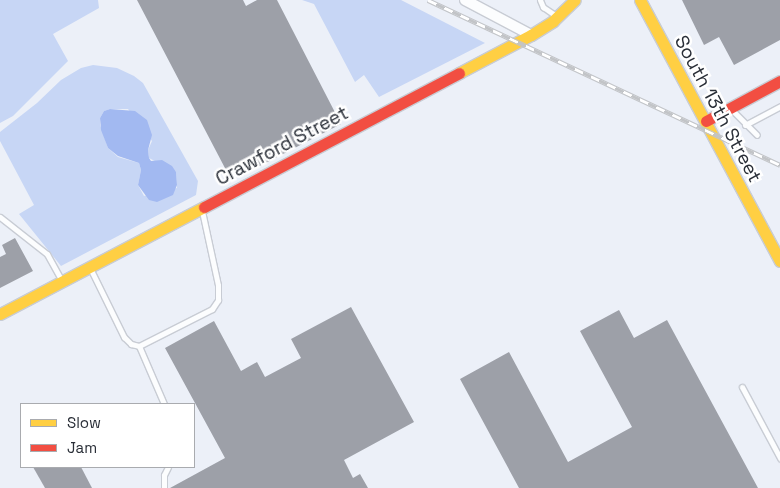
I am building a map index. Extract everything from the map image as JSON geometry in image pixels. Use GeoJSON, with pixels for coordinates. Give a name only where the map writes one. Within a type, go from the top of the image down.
{"type":"FeatureCollection","features":[{"type":"Feature","properties":{"kind":"street"},"geometry":{"type":"LineString","coordinates":[[465,0],[532,35]]}},
{"type":"Feature","properties":{"kind":"street","name":"Crawford Street"},"geometry":{"type":"LineString","coordinates":[[0,314],[532,35],[557,17],[575,0]]}},
{"type":"Feature","properties":{"kind":"street","name":"South 13th Street"},"geometry":{"type":"LineString","coordinates":[[640,0],[780,261]]}},
{"type":"Feature","properties":{"kind":"street"},"geometry":{"type":"LineString","coordinates":[[706,121],[780,81]]}},
{"type":"Feature","properties":{"kind":"lane"},"geometry":{"type":"LineString","coordinates":[[540,0],[543,6],[557,17]]}},
{"type":"Feature","properties":{"kind":"lane"},"geometry":{"type":"LineString","coordinates":[[745,124],[780,106]]}},
{"type":"Feature","properties":{"kind":"lane"},"geometry":{"type":"LineString","coordinates":[[730,108],[757,135]]}},
{"type":"Feature","properties":{"kind":"lane"},"geometry":{"type":"LineString","coordinates":[[89,267],[124,337],[131,344],[140,346],[212,309],[218,300],[218,285],[201,208]]}},
{"type":"Feature","properties":{"kind":"lane"},"geometry":{"type":"LineString","coordinates":[[0,217],[47,254],[62,281]]}},
{"type":"Feature","properties":{"kind":"lane"},"geometry":{"type":"LineString","coordinates":[[140,346],[164,403]]}},
{"type":"Feature","properties":{"kind":"lane"},"geometry":{"type":"LineString","coordinates":[[742,388],[780,458]]}},
{"type":"Feature","properties":{"kind":"lane"},"geometry":{"type":"LineString","coordinates":[[164,488],[164,475],[168,468]]}},
{"type":"Feature","properties":{"kind":"shaded area"},"geometry":{"type":"Polygon","coordinates":[[[0,0],[98,0],[99,8],[53,34],[68,61],[13,116],[0,123],[0,0]]]}},
{"type":"Feature","properties":{"kind":"shaded area"},"geometry":{"type":"Polygon","coordinates":[[[302,0],[401,0],[485,43],[379,97],[364,75],[355,82],[314,4],[302,0]]]}},
{"type":"Feature","properties":{"kind":"shaded area"},"geometry":{"type":"Polygon","coordinates":[[[93,65],[117,68],[134,76],[143,83],[198,181],[196,195],[61,266],[19,214],[34,205],[0,141],[0,132],[37,103],[61,80],[81,68],[93,65]],[[110,109],[104,111],[100,118],[100,125],[108,148],[118,157],[139,163],[141,170],[138,185],[144,196],[177,188],[176,172],[149,158],[148,150],[152,141],[128,109],[110,109]]]}},
{"type":"Feature","properties":{"kind":"water"},"geometry":{"type":"Polygon","coordinates":[[[110,109],[135,111],[147,120],[152,135],[148,150],[149,158],[151,161],[162,160],[172,166],[176,172],[177,185],[173,195],[157,202],[149,200],[138,185],[141,170],[139,163],[118,156],[108,148],[101,130],[100,118],[104,111],[110,109]]]}},
{"type":"Feature","properties":{"kind":"building"},"geometry":{"type":"Polygon","coordinates":[[[137,0],[243,0],[246,6],[257,0],[277,0],[341,124],[256,168],[250,157],[226,170],[137,0]]]}},
{"type":"Feature","properties":{"kind":"building"},"geometry":{"type":"Polygon","coordinates":[[[682,0],[780,0],[780,40],[734,65],[719,37],[704,45],[682,0]]]}},
{"type":"Feature","properties":{"kind":"building"},"geometry":{"type":"Polygon","coordinates":[[[15,238],[33,271],[0,288],[0,257],[6,254],[2,245],[15,238]]]}},
{"type":"Feature","properties":{"kind":"building"},"geometry":{"type":"Polygon","coordinates":[[[351,307],[414,422],[344,460],[353,478],[360,474],[368,488],[170,488],[225,458],[165,348],[214,321],[241,371],[257,362],[265,377],[301,358],[291,339],[351,307]]]}},
{"type":"Feature","properties":{"kind":"building"},"geometry":{"type":"Polygon","coordinates":[[[619,310],[634,338],[667,320],[758,488],[519,488],[460,379],[509,352],[568,462],[632,427],[580,331],[619,310]]]}},
{"type":"Feature","properties":{"kind":"building"},"geometry":{"type":"Polygon","coordinates":[[[34,468],[82,468],[92,488],[45,488],[34,468]]]}},
{"type":"Feature","properties":{"kind":"railway"},"geometry":{"type":"LineString","coordinates":[[428,0],[780,165]]}},
{"type":"Feature","properties":{"kind":"traffic: slow"},"geometry":{"type":"LineString","coordinates":[[459,73],[531,35],[553,21],[575,0]]}},
{"type":"Feature","properties":{"kind":"traffic: slow"},"geometry":{"type":"LineString","coordinates":[[640,0],[780,261]]}},
{"type":"Feature","properties":{"kind":"traffic: slow"},"geometry":{"type":"LineString","coordinates":[[0,314],[204,207]]}},
{"type":"Feature","properties":{"kind":"traffic: jam"},"geometry":{"type":"LineString","coordinates":[[204,207],[459,73]]}},
{"type":"Feature","properties":{"kind":"traffic: jam"},"geometry":{"type":"LineString","coordinates":[[706,121],[780,81]]}}]}
